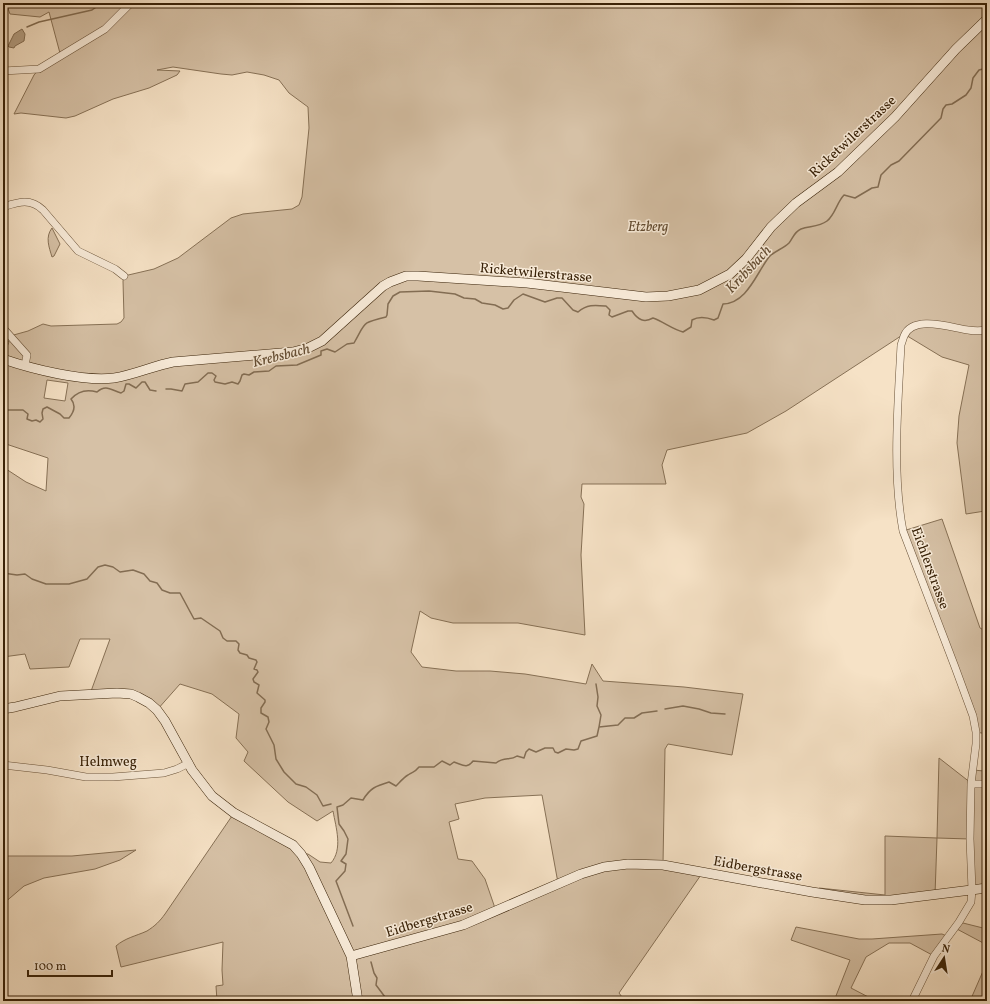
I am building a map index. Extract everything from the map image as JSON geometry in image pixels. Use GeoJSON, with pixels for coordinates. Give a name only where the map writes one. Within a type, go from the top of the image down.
{"type":"FeatureCollection","features":[{"type":"Feature","properties":{"kind":"street"},"geometry":{"type":"LineString","coordinates":[[3,71],[39,69],[49,64],[105,29],[131,3]]}},
{"type":"Feature","properties":{"kind":"street","name":"Ricketwilerstrasse"},"geometry":{"type":"LineString","coordinates":[[3,359],[83,378],[98,379],[125,375],[157,365],[173,362],[293,352],[308,348],[322,341],[383,286],[396,279],[406,276],[527,283],[646,297],[668,296],[699,290],[730,274],[741,264],[771,227],[796,203],[838,172],[896,117],[956,49],[987,19]]}},
{"type":"Feature","properties":{"kind":"street"},"geometry":{"type":"LineString","coordinates":[[3,207],[26,201],[37,204],[78,250],[115,269],[124,276]]}},
{"type":"Feature","properties":{"kind":"street","name":"Eichlerstrasse"},"geometry":{"type":"LineString","coordinates":[[912,1001],[934,956],[959,922],[971,902],[971,784],[976,732],[955,667],[903,531],[898,508],[897,440],[901,345],[904,334],[913,327],[925,324],[938,324],[968,330],[987,330]]}},
{"type":"Feature","properties":{"kind":"street"},"geometry":{"type":"LineString","coordinates":[[3,328],[27,355],[25,365]]}},
{"type":"Feature","properties":{"kind":"street"},"geometry":{"type":"LineString","coordinates":[[3,709],[60,696],[117,693],[131,694],[149,703],[157,710],[165,721],[192,770],[212,796],[234,813],[293,845],[301,854],[309,867],[351,956],[358,1001]]}},
{"type":"Feature","properties":{"kind":"street","name":"Helmweg"},"geometry":{"type":"LineString","coordinates":[[3,765],[47,770],[86,777],[113,777],[164,773],[177,769],[188,763]]}},
{"type":"Feature","properties":{"kind":"street"},"geometry":{"type":"LineString","coordinates":[[971,784],[987,784]]}},
{"type":"Feature","properties":{"kind":"street","name":"Eidbergstrasse"},"geometry":{"type":"LineString","coordinates":[[351,956],[463,925],[581,874],[604,867],[628,864],[663,865],[865,900],[891,900],[987,888]]}},
{"type":"Feature","properties":{"kind":"green space","name":"Etzberg"},"geometry":{"type":"Polygon","coordinates":[[[6,3],[987,3],[987,517],[985,511],[966,514],[957,443],[959,416],[969,365],[942,357],[904,334],[786,411],[747,433],[667,450],[662,465],[666,484],[582,484],[581,497],[584,504],[581,555],[585,635],[518,623],[453,623],[431,618],[420,611],[411,652],[422,667],[456,671],[490,671],[525,674],[586,684],[592,664],[603,681],[684,687],[743,694],[732,755],[668,744],[665,749],[663,864],[703,872],[619,993],[625,1001],[217,1001],[216,986],[223,985],[223,942],[121,967],[116,946],[127,939],[147,931],[161,919],[234,813],[301,854],[308,854],[320,862],[331,863],[335,857],[338,845],[336,824],[333,811],[317,821],[288,802],[244,761],[248,752],[236,738],[239,714],[212,694],[180,684],[157,710],[138,697],[90,694],[110,639],[80,639],[69,667],[30,669],[25,654],[3,657],[3,467],[26,482],[46,491],[48,458],[3,443],[3,357],[9,342],[3,335],[3,328],[10,336],[28,331],[43,324],[51,326],[117,324],[124,318],[124,276],[154,269],[178,258],[231,218],[243,214],[292,209],[299,205],[302,197],[309,128],[308,107],[289,93],[279,80],[264,75],[247,72],[232,75],[173,67],[157,70],[180,71],[177,75],[149,88],[113,99],[75,116],[66,118],[21,113],[14,114],[34,75],[39,69],[61,57],[49,12],[40,17],[10,14],[6,3]],[[47,380],[44,398],[65,401],[68,383],[47,380]],[[542,795],[485,798],[455,804],[459,819],[449,822],[458,859],[472,861],[485,879],[496,911],[558,883],[542,795]]]}},
{"type":"Feature","properties":{"kind":"green space"},"geometry":{"type":"Polygon","coordinates":[[[52,228],[60,244],[52,257],[48,238],[52,228]]]}},
{"type":"Feature","properties":{"kind":"green space"},"geometry":{"type":"Polygon","coordinates":[[[942,519],[980,628],[987,632],[987,734],[976,732],[903,531],[942,519]]]}},
{"type":"Feature","properties":{"kind":"green space"},"geometry":{"type":"Polygon","coordinates":[[[987,747],[987,888],[972,890],[970,839],[937,838],[939,758],[971,783],[973,770],[984,771],[987,747]]]}},
{"type":"Feature","properties":{"kind":"green space"},"geometry":{"type":"Polygon","coordinates":[[[885,836],[937,838],[935,895],[891,900],[820,893],[819,888],[885,895],[885,836]]]}},
{"type":"Feature","properties":{"kind":"green space"},"geometry":{"type":"Polygon","coordinates":[[[136,850],[120,860],[95,869],[44,878],[24,886],[3,904],[3,856],[72,856],[136,850]]]}},
{"type":"Feature","properties":{"kind":"green space"},"geometry":{"type":"Polygon","coordinates":[[[959,922],[987,929],[987,945],[955,928],[959,922]]]}},
{"type":"Feature","properties":{"kind":"green space"},"geometry":{"type":"Polygon","coordinates":[[[796,927],[859,939],[942,934],[949,937],[934,956],[910,943],[889,943],[866,957],[851,988],[876,1001],[834,1001],[850,960],[791,940],[796,927]]]}},
{"type":"Feature","properties":{"kind":"green space"},"geometry":{"type":"Polygon","coordinates":[[[987,962],[987,1001],[970,1001],[987,962]]]}},
{"type":"Feature","properties":{"kind":"shaded area"},"geometry":{"type":"Polygon","coordinates":[[[22,29],[25,34],[24,41],[14,48],[9,47],[8,46],[14,34],[22,29]]]}},
{"type":"Feature","properties":{"kind":"waterway"},"geometry":{"type":"LineString","coordinates":[[27,27],[39,22],[92,10],[102,3]]}},
{"type":"Feature","properties":{"kind":"waterway","name":"Krebsbach"},"geometry":{"type":"LineString","coordinates":[[166,389],[182,391],[185,384],[198,382],[208,373],[212,373],[216,376],[214,380],[215,382],[225,384],[232,382],[238,384],[242,375],[244,374],[249,375],[254,372],[269,371],[276,366],[297,365],[321,355],[321,351],[327,349],[335,352],[347,344],[354,343],[365,324],[386,317],[388,304],[393,296],[400,292],[429,291],[455,294],[464,298],[475,299],[482,303],[495,305],[503,309],[508,308],[514,300],[523,294],[545,302],[562,298],[573,310],[578,312],[588,306],[606,306],[610,310],[609,315],[612,317],[632,311],[641,320],[653,318],[683,332],[691,327],[692,320],[697,318],[703,317],[714,320],[718,318],[723,304],[738,299],[745,293],[769,257],[789,243],[797,232],[801,229],[827,221],[844,195],[855,198],[872,188],[878,187],[881,175],[891,165],[899,161],[941,118],[943,109],[946,105],[952,104],[966,95],[971,88],[973,78],[979,70],[987,68]]}},
{"type":"Feature","properties":{"kind":"waterway","name":"Krebsbach"},"geometry":{"type":"LineString","coordinates":[[3,410],[23,410],[28,414],[27,419],[40,422],[43,419],[43,409],[47,407],[64,418],[69,418],[74,408],[74,404],[71,399],[83,391],[97,392],[103,388],[106,388],[121,393],[124,391],[126,384],[136,388],[142,382],[145,382],[150,390],[156,391]]}},
{"type":"Feature","properties":{"kind":"waterway"},"geometry":{"type":"LineString","coordinates":[[3,573],[17,575],[25,574],[32,579],[46,584],[69,584],[87,579],[98,567],[105,565],[113,567],[120,572],[133,570],[144,574],[150,581],[157,583],[162,590],[170,593],[180,593],[194,619],[201,618],[220,631],[223,638],[227,641],[236,641],[239,644],[238,650],[240,653],[256,660],[257,662],[254,669],[258,672],[253,679],[254,682],[259,685],[257,693],[265,700],[261,708],[261,713],[268,717],[269,722],[266,729],[274,745],[276,759],[284,772],[296,784],[306,787],[317,795],[323,806],[331,804]]}},
{"type":"Feature","properties":{"kind":"waterway"},"geometry":{"type":"LineString","coordinates":[[596,684],[598,697],[597,706],[601,715],[599,727]]}},
{"type":"Feature","properties":{"kind":"waterway"},"geometry":{"type":"LineString","coordinates":[[665,709],[683,706],[711,713],[725,714]]}},
{"type":"Feature","properties":{"kind":"waterway"},"geometry":{"type":"LineString","coordinates":[[353,926],[336,881],[345,871],[346,864],[341,861],[346,854],[348,839],[339,824],[337,807],[343,805],[351,798],[363,800],[371,790],[380,785],[389,782],[396,786],[405,777],[419,767],[434,767],[442,761],[450,765],[454,762],[465,766],[469,765],[473,761],[496,763],[517,756],[524,758],[529,749],[536,752],[545,748],[553,748],[555,752],[558,753],[566,749],[574,750],[578,749],[581,741],[597,736],[599,727],[618,725],[625,718],[634,718],[642,713],[657,711]]}},
{"type":"Feature","properties":{"kind":"waterway"},"geometry":{"type":"LineString","coordinates":[[371,962],[377,978],[376,985],[388,1001]]}}]}
